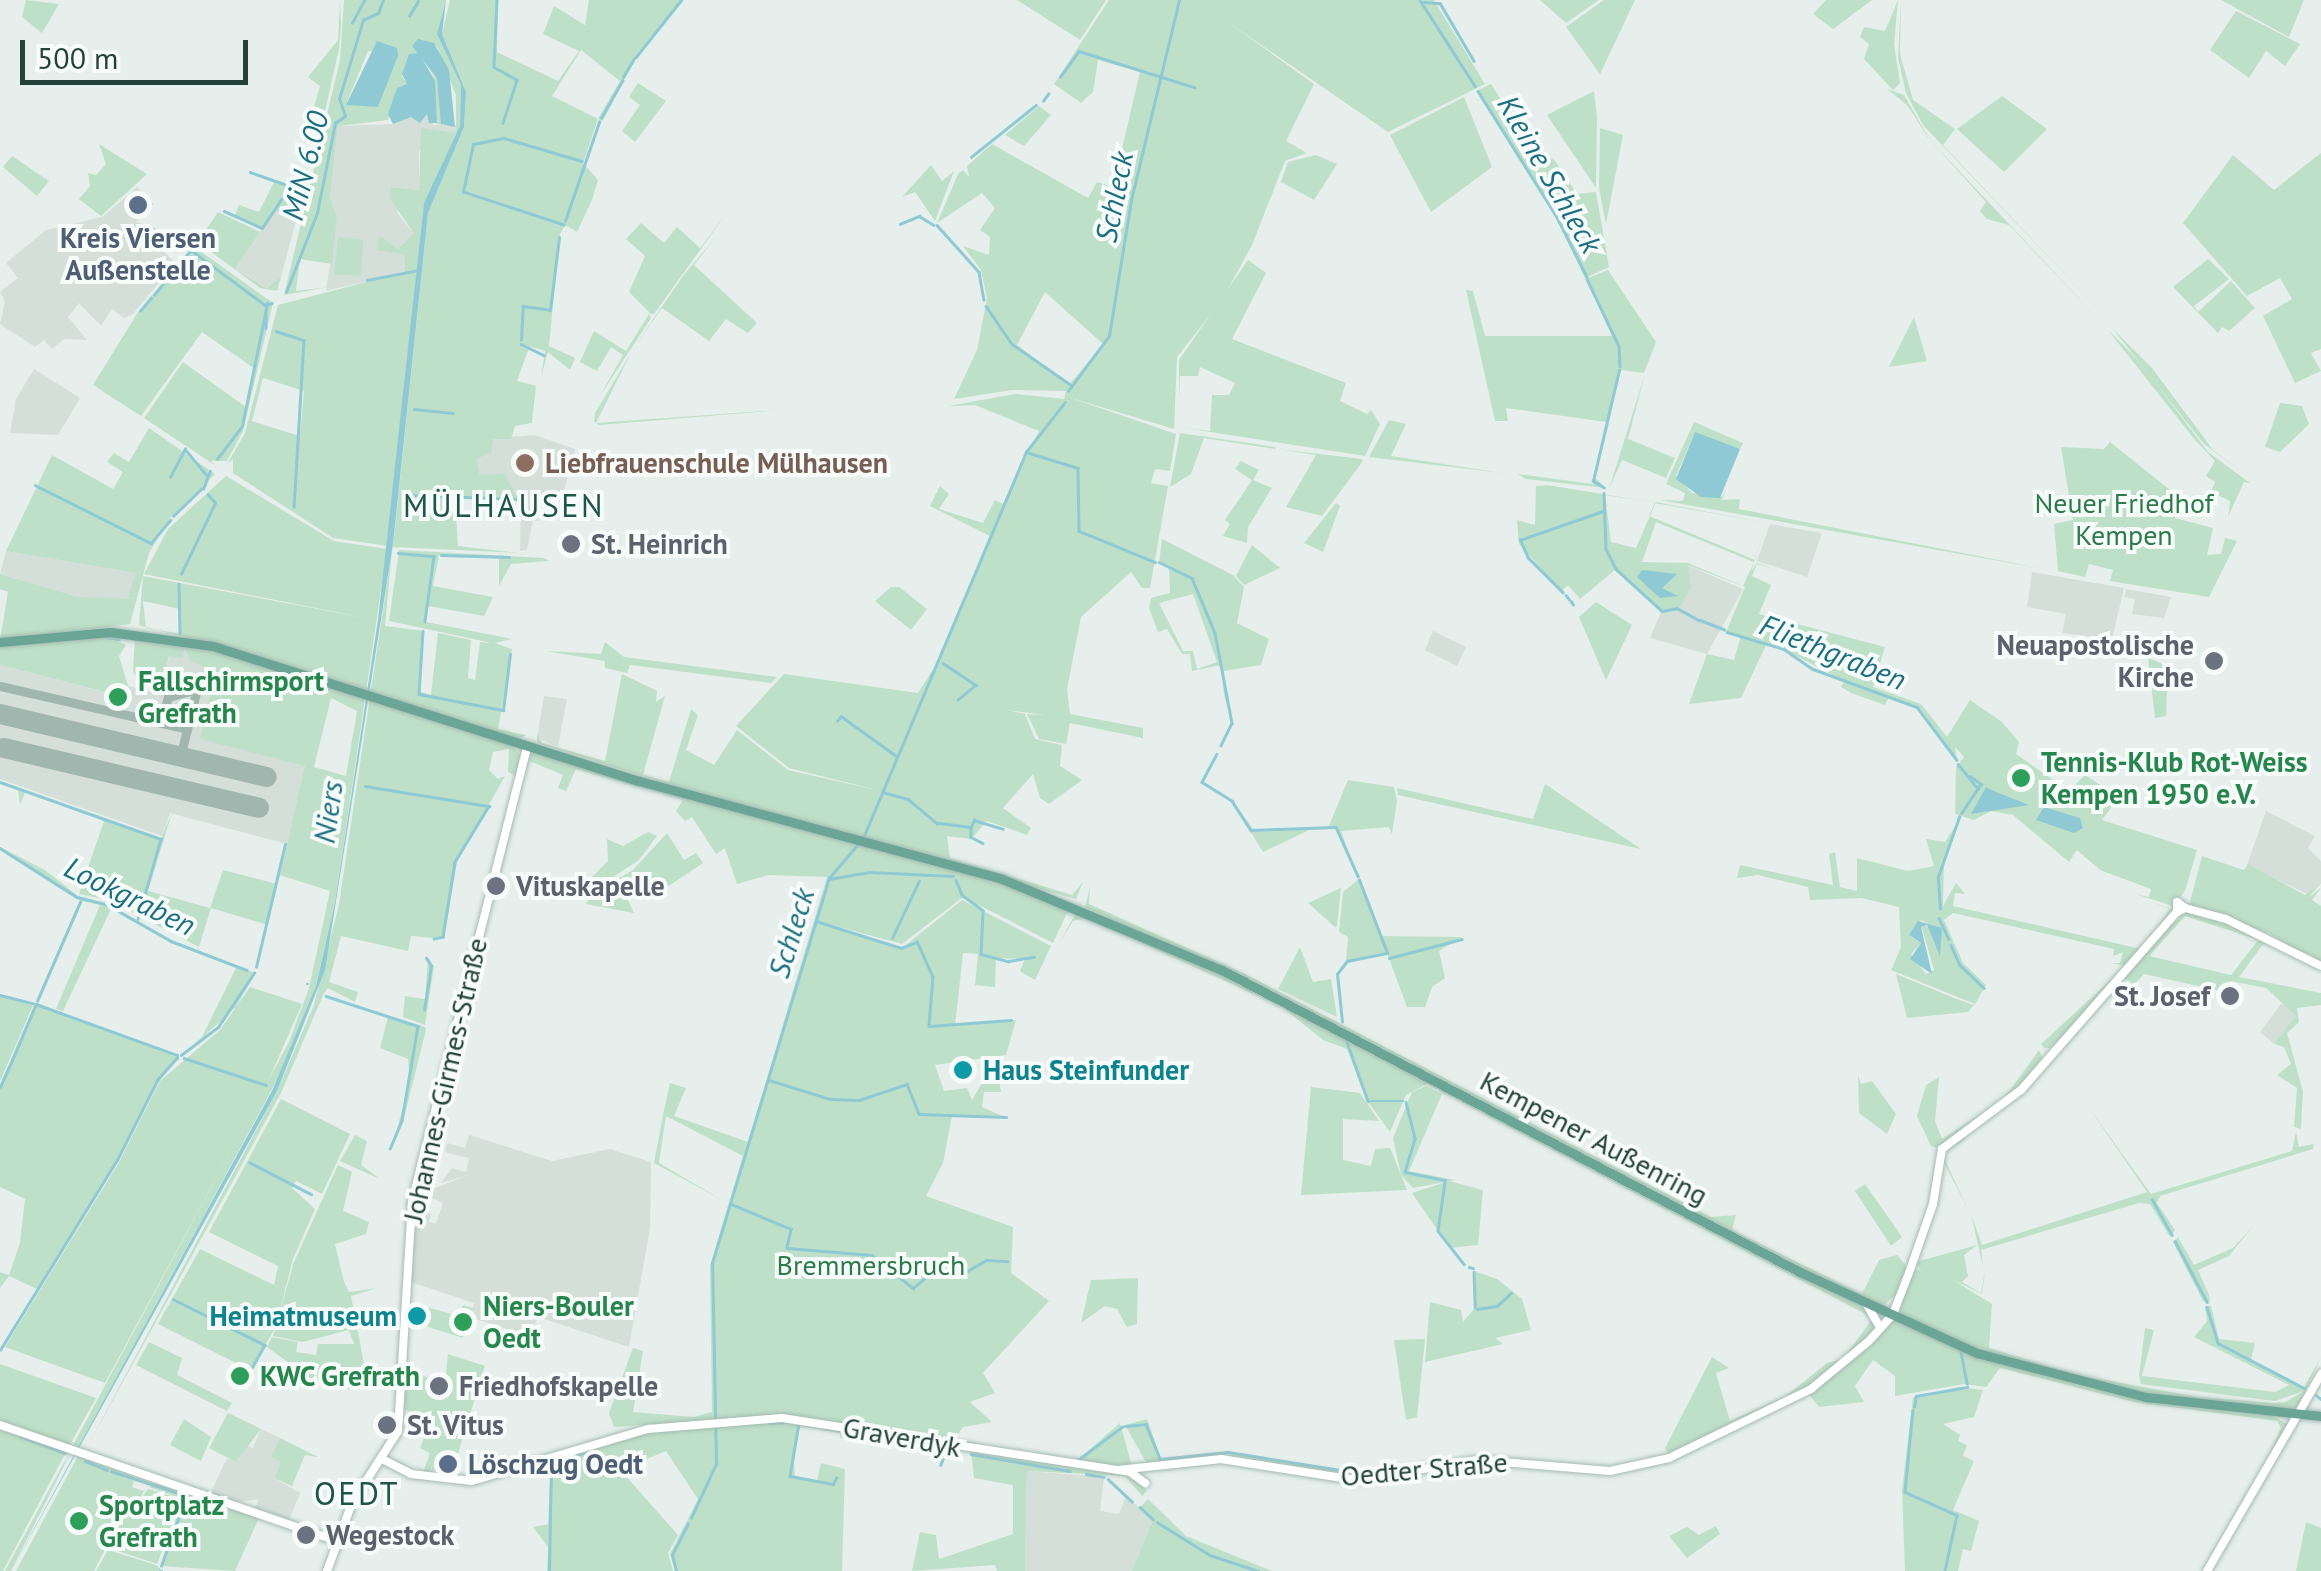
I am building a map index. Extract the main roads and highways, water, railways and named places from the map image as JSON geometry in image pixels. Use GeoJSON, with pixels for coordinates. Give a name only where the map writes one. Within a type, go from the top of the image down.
{"type":"FeatureCollection","features":[{"type":"Feature","properties":{"kind":"main road","name":"Kempener Außenring"},"geometry":{"type":"LineString","coordinates":[[0,642],[97,632],[171,637],[512,741],[525,751],[862,838],[1002,879],[1167,944],[1911,1325],[2076,1383],[2278,1414],[2320,1416]]}},
{"type":"Feature","properties":{"kind":"main road","name":"Johannes-Girmes-Straße"},"geometry":{"type":"LineString","coordinates":[[327,1571],[352,1503],[384,1460],[401,1408],[412,1202],[525,751]]}},
{"type":"Feature","properties":{"kind":"main road","name":"Oedter Straße"},"geometry":{"type":"LineString","coordinates":[[1118,1470],[1231,1460],[1354,1480],[1490,1459],[1589,1470],[1637,1468],[1803,1393],[1859,1351],[1891,1312],[1902,1289],[1933,1204],[1942,1149],[2021,1090],[2181,910],[2260,932],[2321,966]]}},
{"type":"Feature","properties":{"kind":"main road"},"geometry":{"type":"LineString","coordinates":[[1868,1305],[1878,1324]]}},
{"type":"Feature","properties":{"kind":"main road","name":"Oedter Straße"},"geometry":{"type":"LineString","coordinates":[[1859,1351],[1891,1312]]}},
{"type":"Feature","properties":{"kind":"main road"},"geometry":{"type":"LineString","coordinates":[[2272,1461],[2290,1425],[2308,1404],[2319,1378]]}},
{"type":"Feature","properties":{"kind":"main road"},"geometry":{"type":"LineString","coordinates":[[2207,1571],[2319,1378]]}},
{"type":"Feature","properties":{"kind":"main road"},"geometry":{"type":"LineString","coordinates":[[2308,1404],[2320,1416]]}},
{"type":"Feature","properties":{"kind":"main road"},"geometry":{"type":"LineString","coordinates":[[2278,1414],[2290,1425]]}},
{"type":"Feature","properties":{"kind":"main road","name":"Graverdyk"},"geometry":{"type":"LineString","coordinates":[[384,1460],[412,1474],[462,1481],[593,1444],[713,1420],[806,1420],[1086,1469],[1118,1470]]}},
{"type":"Feature","properties":{"kind":"main road"},"geometry":{"type":"LineString","coordinates":[[0,1424],[336,1541]]}},
{"type":"Feature","properties":{"kind":"main road"},"geometry":{"type":"LineString","coordinates":[[1118,1470],[1145,1483]]}},
{"type":"Feature","properties":{"kind":"water"},"geometry":{"type":"Polygon","coordinates":[[[446,0],[442,34],[466,92],[464,127],[428,213],[393,544],[325,970],[277,1091],[11,1571],[273,1089],[316,986],[335,902],[378,620],[424,203],[460,126],[461,85],[437,34],[446,0]]]}},
{"type":"Feature","properties":{"kind":"water"},"geometry":{"type":"Polygon","coordinates":[[[418,39],[434,43],[449,70],[455,127],[441,124],[437,78],[412,46],[418,39]]]}},
{"type":"Feature","properties":{"kind":"water"},"geometry":{"type":"Polygon","coordinates":[[[377,41],[397,48],[398,56],[378,107],[346,105],[377,41]]]}},
{"type":"Feature","properties":{"kind":"water"},"geometry":{"type":"Polygon","coordinates":[[[419,53],[435,81],[437,123],[429,123],[427,114],[420,123],[411,117],[393,124],[388,114],[397,88],[407,84],[402,74],[409,54],[419,53]]]}},
{"type":"Feature","properties":{"kind":"water"},"geometry":{"type":"Polygon","coordinates":[[[1695,432],[1740,449],[1720,498],[1701,497],[1676,479],[1695,432]]]}},
{"type":"Feature","properties":{"kind":"water"},"geometry":{"type":"Polygon","coordinates":[[[1642,570],[1677,574],[1662,588],[1678,596],[1660,598],[1637,577],[1642,570]]]}},
{"type":"Feature","properties":{"kind":"water"},"geometry":{"type":"Polygon","coordinates":[[[1986,787],[1996,792],[2029,805],[1971,814],[1986,787]]]}},
{"type":"Feature","properties":{"kind":"water"},"geometry":{"type":"Polygon","coordinates":[[[2044,807],[2080,818],[2083,828],[2074,833],[2036,820],[2044,807]]]}},
{"type":"Feature","properties":{"kind":"water"},"geometry":{"type":"Polygon","coordinates":[[[1918,921],[1942,928],[1940,956],[1927,925],[1921,927],[1932,974],[1910,959],[1921,943],[1909,935],[1918,921]]]}},
{"type":"Feature","properties":{"kind":"waterway"},"geometry":{"type":"LineString","coordinates":[[352,23],[364,0]]}},
{"type":"Feature","properties":{"kind":"waterway","name":"MiN 6.00"},"geometry":{"type":"LineString","coordinates":[[286,292],[317,213],[335,123],[345,116],[339,99],[363,20],[378,13],[383,0]]}},
{"type":"Feature","properties":{"kind":"waterway"},"geometry":{"type":"LineString","coordinates":[[497,0],[494,67],[517,80],[503,123]]}},
{"type":"Feature","properties":{"kind":"waterway"},"geometry":{"type":"LineString","coordinates":[[636,57],[681,0]]}},
{"type":"Feature","properties":{"kind":"waterway","name":"Schleck"},"geometry":{"type":"LineString","coordinates":[[1068,391],[1109,336],[1131,200],[1179,0]]}},
{"type":"Feature","properties":{"kind":"waterway","name":"Kleine Schleck"},"geometry":{"type":"LineString","coordinates":[[1420,0],[1475,86]]}},
{"type":"Feature","properties":{"kind":"waterway"},"geometry":{"type":"LineString","coordinates":[[409,16],[418,1]]}},
{"type":"Feature","properties":{"kind":"waterway"},"geometry":{"type":"LineString","coordinates":[[1424,2],[1440,3],[1474,61]]}},
{"type":"Feature","properties":{"kind":"waterway"},"geometry":{"type":"LineString","coordinates":[[1060,77],[1079,51],[1194,87]]}},
{"type":"Feature","properties":{"kind":"waterway"},"geometry":{"type":"LineString","coordinates":[[623,77],[634,59]]}},
{"type":"Feature","properties":{"kind":"waterway"},"geometry":{"type":"LineString","coordinates":[[601,118],[622,81]]}},
{"type":"Feature","properties":{"kind":"waterway","name":"Kleine Schleck"},"geometry":{"type":"LineString","coordinates":[[1478,91],[1557,217],[1587,277]]}},
{"type":"Feature","properties":{"kind":"waterway"},"geometry":{"type":"LineString","coordinates":[[1043,101],[1048,94]]}},
{"type":"Feature","properties":{"kind":"waterway"},"geometry":{"type":"LineString","coordinates":[[971,157],[1036,105]]}},
{"type":"Feature","properties":{"kind":"waterway"},"geometry":{"type":"LineString","coordinates":[[565,221],[599,122]]}},
{"type":"Feature","properties":{"kind":"waterway"},"geometry":{"type":"LineString","coordinates":[[564,225],[463,192],[473,144],[504,138],[582,161]]}},
{"type":"Feature","properties":{"kind":"waterway"},"geometry":{"type":"LineString","coordinates":[[250,172],[290,186]]}},
{"type":"Feature","properties":{"kind":"waterway"},"geometry":{"type":"LineString","coordinates":[[224,211],[262,228],[290,186],[304,192]]}},
{"type":"Feature","properties":{"kind":"waterway"},"geometry":{"type":"LineString","coordinates":[[900,224],[919,216],[934,225]]}},
{"type":"Feature","properties":{"kind":"waterway"},"geometry":{"type":"LineString","coordinates":[[937,225],[979,272],[984,300]]}},
{"type":"Feature","properties":{"kind":"waterway"},"geometry":{"type":"LineString","coordinates":[[521,340],[523,306],[550,310],[559,238]]}},
{"type":"Feature","properties":{"kind":"waterway"},"geometry":{"type":"LineString","coordinates":[[154,295],[191,250],[265,305],[272,303]]}},
{"type":"Feature","properties":{"kind":"waterway"},"geometry":{"type":"LineString","coordinates":[[367,280],[419,270]]}},
{"type":"Feature","properties":{"kind":"waterway","name":"Kleine Schleck"},"geometry":{"type":"LineString","coordinates":[[1587,279],[1619,346],[1620,366]]}},
{"type":"Feature","properties":{"kind":"waterway"},"geometry":{"type":"LineString","coordinates":[[140,311],[151,298]]}},
{"type":"Feature","properties":{"kind":"waterway"},"geometry":{"type":"LineString","coordinates":[[217,459],[242,426],[267,304]]}},
{"type":"Feature","properties":{"kind":"waterway"},"geometry":{"type":"LineString","coordinates":[[986,306],[1012,344],[1071,385]]}},
{"type":"Feature","properties":{"kind":"waterway"},"geometry":{"type":"LineString","coordinates":[[266,311],[266,328]]}},
{"type":"Feature","properties":{"kind":"waterway"},"geometry":{"type":"LineString","coordinates":[[276,331],[304,340],[294,507]]}},
{"type":"Feature","properties":{"kind":"waterway"},"geometry":{"type":"LineString","coordinates":[[521,344],[544,355]]}},
{"type":"Feature","properties":{"kind":"waterway","name":"Kleine Schleck"},"geometry":{"type":"LineString","coordinates":[[1604,488],[1593,481],[1619,370]]}},
{"type":"Feature","properties":{"kind":"waterway","name":"Schleck"},"geometry":{"type":"LineString","coordinates":[[863,838],[1026,452],[1065,402]]}},
{"type":"Feature","properties":{"kind":"waterway"},"geometry":{"type":"LineString","coordinates":[[414,409],[453,413]]}},
{"type":"Feature","properties":{"kind":"waterway"},"geometry":{"type":"LineString","coordinates":[[170,477],[185,449],[207,475]]}},
{"type":"Feature","properties":{"kind":"waterway"},"geometry":{"type":"LineString","coordinates":[[1026,452],[1078,468],[1079,531],[1155,562]]}},
{"type":"Feature","properties":{"kind":"waterway"},"geometry":{"type":"LineString","coordinates":[[203,489],[210,471]]}},
{"type":"Feature","properties":{"kind":"waterway"},"geometry":{"type":"LineString","coordinates":[[35,485],[151,543],[170,520]]}},
{"type":"Feature","properties":{"kind":"waterway"},"geometry":{"type":"LineString","coordinates":[[173,516],[202,488]]}},
{"type":"Feature","properties":{"kind":"waterway","name":"Fliethgraben"},"geometry":{"type":"LineString","coordinates":[[1604,493],[1606,549],[1616,569],[1662,611],[1677,608],[1699,620]]}},
{"type":"Feature","properties":{"kind":"waterway"},"geometry":{"type":"LineString","coordinates":[[181,574],[215,503],[208,495]]}},
{"type":"Feature","properties":{"kind":"waterway"},"geometry":{"type":"LineString","coordinates":[[406,495],[519,499]]}},
{"type":"Feature","properties":{"kind":"waterway"},"geometry":{"type":"LineString","coordinates":[[1563,593],[1528,558],[1520,540],[1603,511]]}},
{"type":"Feature","properties":{"kind":"waterway"},"geometry":{"type":"LineString","coordinates":[[398,553],[434,556],[425,621]]}},
{"type":"Feature","properties":{"kind":"waterway"},"geometry":{"type":"LineString","coordinates":[[441,555],[509,557]]}},
{"type":"Feature","properties":{"kind":"waterway"},"geometry":{"type":"LineString","coordinates":[[1159,562],[1192,578],[1215,633],[1232,723],[1221,746]]}},
{"type":"Feature","properties":{"kind":"waterway"},"geometry":{"type":"LineString","coordinates":[[179,584],[180,633]]}},
{"type":"Feature","properties":{"kind":"waterway"},"geometry":{"type":"LineString","coordinates":[[1566,595],[1569,599]]}},
{"type":"Feature","properties":{"kind":"waterway","name":"Fliethgraben"},"geometry":{"type":"LineString","coordinates":[[1700,620],[1724,629]]}},
{"type":"Feature","properties":{"kind":"waterway"},"geometry":{"type":"LineString","coordinates":[[423,631],[419,694],[503,710],[510,654]]}},
{"type":"Feature","properties":{"kind":"waterway","name":"Fliethgraben"},"geometry":{"type":"LineString","coordinates":[[1727,632],[1784,649],[1813,669],[1917,707],[1957,760]]}},
{"type":"Feature","properties":{"kind":"waterway"},"geometry":{"type":"LineString","coordinates":[[106,637],[119,639]]}},
{"type":"Feature","properties":{"kind":"waterway"},"geometry":{"type":"LineString","coordinates":[[943,663],[976,685],[958,700]]}},
{"type":"Feature","properties":{"kind":"waterway"},"geometry":{"type":"LineString","coordinates":[[837,721],[841,716],[895,755]]}},
{"type":"Feature","properties":{"kind":"waterway"},"geometry":{"type":"LineString","coordinates":[[1217,754],[1202,782],[1232,801],[1251,830],[1336,827],[1358,876]]}},
{"type":"Feature","properties":{"kind":"waterway","name":"Fliethgraben"},"geometry":{"type":"LineString","coordinates":[[1958,764],[1978,789],[1962,813]]}},
{"type":"Feature","properties":{"kind":"waterway"},"geometry":{"type":"LineString","coordinates":[[1970,776],[1981,784],[1978,789]]}},
{"type":"Feature","properties":{"kind":"waterway"},"geometry":{"type":"LineString","coordinates":[[0,782],[161,839],[138,919]]}},
{"type":"Feature","properties":{"kind":"waterway"},"geometry":{"type":"LineString","coordinates":[[365,786],[489,806],[455,862],[443,937],[434,939]]}},
{"type":"Feature","properties":{"kind":"waterway"},"geometry":{"type":"LineString","coordinates":[[883,792],[908,799],[937,823]]}},
{"type":"Feature","properties":{"kind":"waterway","name":"Fliethgraben"},"geometry":{"type":"LineString","coordinates":[[1940,909],[1938,877],[1959,817]]}},
{"type":"Feature","properties":{"kind":"waterway"},"geometry":{"type":"LineString","coordinates":[[939,823],[971,827],[974,820],[1003,829]]}},
{"type":"Feature","properties":{"kind":"waterway"},"geometry":{"type":"LineString","coordinates":[[971,828],[971,837],[983,843]]}},
{"type":"Feature","properties":{"kind":"waterway"},"geometry":{"type":"LineString","coordinates":[[256,967],[285,844]]}},
{"type":"Feature","properties":{"kind":"waterway","name":"Schleck"},"geometry":{"type":"LineString","coordinates":[[691,1518],[716,1464],[712,1263],[829,878],[858,844]]}},
{"type":"Feature","properties":{"kind":"waterway","name":"Lookgraben"},"geometry":{"type":"LineString","coordinates":[[0,848],[77,897],[106,904],[171,941],[247,970]]}},
{"type":"Feature","properties":{"kind":"waterway"},"geometry":{"type":"LineString","coordinates":[[829,879],[869,872],[953,876]]}},
{"type":"Feature","properties":{"kind":"waterway"},"geometry":{"type":"LineString","coordinates":[[956,880],[962,895],[983,910]]}},
{"type":"Feature","properties":{"kind":"waterway"},"geometry":{"type":"LineString","coordinates":[[1342,1022],[1337,974],[1347,961],[1387,953],[1359,880]]}},
{"type":"Feature","properties":{"kind":"waterway"},"geometry":{"type":"LineString","coordinates":[[892,938],[919,881]]}},
{"type":"Feature","properties":{"kind":"waterway"},"geometry":{"type":"LineString","coordinates":[[37,1001],[80,902]]}},
{"type":"Feature","properties":{"kind":"waterway"},"geometry":{"type":"LineString","coordinates":[[983,913],[981,954],[1008,961],[1034,957]]}},
{"type":"Feature","properties":{"kind":"waterway","name":"Fliethgraben"},"geometry":{"type":"LineString","coordinates":[[1939,918],[1949,939]]}},
{"type":"Feature","properties":{"kind":"waterway"},"geometry":{"type":"LineString","coordinates":[[816,921],[901,948],[914,943]]}},
{"type":"Feature","properties":{"kind":"waterway"},"geometry":{"type":"LineString","coordinates":[[1389,958],[1462,939]]}},
{"type":"Feature","properties":{"kind":"waterway"},"geometry":{"type":"LineString","coordinates":[[917,941],[933,977],[929,1026],[1011,1020]]}},
{"type":"Feature","properties":{"kind":"waterway","name":"Fliethgraben"},"geometry":{"type":"LineString","coordinates":[[1951,945],[1960,965],[1984,988]]}},
{"type":"Feature","properties":{"kind":"waterway"},"geometry":{"type":"LineString","coordinates":[[424,1010],[431,966],[426,958]]}},
{"type":"Feature","properties":{"kind":"waterway"},"geometry":{"type":"LineString","coordinates":[[181,1055],[218,1027],[254,973]]}},
{"type":"Feature","properties":{"kind":"waterway"},"geometry":{"type":"LineString","coordinates":[[0,995],[33,1003]]}},
{"type":"Feature","properties":{"kind":"waterway"},"geometry":{"type":"LineString","coordinates":[[326,996],[418,1026],[402,1121],[390,1149]]}},
{"type":"Feature","properties":{"kind":"waterway"},"geometry":{"type":"LineString","coordinates":[[10,1065],[36,1004],[177,1055]]}},
{"type":"Feature","properties":{"kind":"waterway"},"geometry":{"type":"LineString","coordinates":[[1346,1039],[1368,1101],[1403,1101]]}},
{"type":"Feature","properties":{"kind":"waterway"},"geometry":{"type":"LineString","coordinates":[[0,1350],[117,1160],[158,1079],[177,1057]]}},
{"type":"Feature","properties":{"kind":"waterway"},"geometry":{"type":"LineString","coordinates":[[184,1058],[266,1085]]}},
{"type":"Feature","properties":{"kind":"waterway"},"geometry":{"type":"LineString","coordinates":[[0,1087],[9,1067]]}},
{"type":"Feature","properties":{"kind":"waterway"},"geometry":{"type":"LineString","coordinates":[[769,1080],[830,1099],[859,1100],[907,1084],[919,1114],[1006,1117]]}},
{"type":"Feature","properties":{"kind":"waterway"},"geometry":{"type":"LineString","coordinates":[[1406,1102],[1415,1139],[1405,1172],[1445,1180]]}},
{"type":"Feature","properties":{"kind":"waterway"},"geometry":{"type":"LineString","coordinates":[[249,1162],[311,1194]]}},
{"type":"Feature","properties":{"kind":"waterway"},"geometry":{"type":"LineString","coordinates":[[1445,1182],[1438,1231],[1464,1264]]}},
{"type":"Feature","properties":{"kind":"waterway"},"geometry":{"type":"LineString","coordinates":[[2152,1199],[2172,1235]]}},
{"type":"Feature","properties":{"kind":"waterway"},"geometry":{"type":"LineString","coordinates":[[731,1204],[791,1229],[787,1248],[872,1255],[913,1288],[933,1271],[962,1274],[986,1260],[1007,1261]]}},
{"type":"Feature","properties":{"kind":"waterway"},"geometry":{"type":"LineString","coordinates":[[2175,1241],[2207,1302]]}},
{"type":"Feature","properties":{"kind":"waterway"},"geometry":{"type":"LineString","coordinates":[[1469,1267],[1473,1268]]}},
{"type":"Feature","properties":{"kind":"waterway"},"geometry":{"type":"LineString","coordinates":[[1474,1272],[1475,1307]]}},
{"type":"Feature","properties":{"kind":"waterway"},"geometry":{"type":"LineString","coordinates":[[1477,1309],[1497,1306],[1511,1293]]}},
{"type":"Feature","properties":{"kind":"waterway"},"geometry":{"type":"LineString","coordinates":[[173,1299],[265,1345],[253,1367]]}},
{"type":"Feature","properties":{"kind":"waterway"},"geometry":{"type":"LineString","coordinates":[[2207,1307],[2218,1343],[2304,1388]]}},
{"type":"Feature","properties":{"kind":"waterway"},"geometry":{"type":"LineString","coordinates":[[1961,1352],[1967,1383]]}},
{"type":"Feature","properties":{"kind":"waterway"},"geometry":{"type":"LineString","coordinates":[[1914,1407],[1916,1396],[1967,1387]]}},
{"type":"Feature","properties":{"kind":"waterway"},"geometry":{"type":"LineString","coordinates":[[2316,1395],[2321,1399]]}},
{"type":"Feature","properties":{"kind":"waterway"},"geometry":{"type":"LineString","coordinates":[[1913,1410],[1905,1492],[1957,1515],[1945,1571]]}},
{"type":"Feature","properties":{"kind":"waterway"},"geometry":{"type":"LineString","coordinates":[[770,1423],[787,1422]]}},
{"type":"Feature","properties":{"kind":"waterway"},"geometry":{"type":"LineString","coordinates":[[799,1423],[790,1476],[833,1484],[836,1478]]}},
{"type":"Feature","properties":{"kind":"waterway"},"geometry":{"type":"LineString","coordinates":[[1125,1426],[1146,1424],[1160,1459],[1228,1452],[1347,1471]]}},
{"type":"Feature","properties":{"kind":"waterway"},"geometry":{"type":"LineString","coordinates":[[1079,1459],[1122,1427]]}},
{"type":"Feature","properties":{"kind":"waterway"},"geometry":{"type":"LineString","coordinates":[[824,1428],[845,1431]]}},
{"type":"Feature","properties":{"kind":"waterway"},"geometry":{"type":"LineString","coordinates":[[20,1436],[65,1453]]}},
{"type":"Feature","properties":{"kind":"waterway"},"geometry":{"type":"LineString","coordinates":[[881,1437],[947,1449],[941,1465]]}},
{"type":"Feature","properties":{"kind":"waterway"},"geometry":{"type":"LineString","coordinates":[[954,1440],[974,1444]]}},
{"type":"Feature","properties":{"kind":"waterway"},"geometry":{"type":"LineString","coordinates":[[549,1571],[551,1465],[590,1450]]}},
{"type":"Feature","properties":{"kind":"waterway"},"geometry":{"type":"LineString","coordinates":[[971,1454],[1070,1471]]}},
{"type":"Feature","properties":{"kind":"waterway"},"geometry":{"type":"LineString","coordinates":[[85,1461],[107,1470]]}},
{"type":"Feature","properties":{"kind":"waterway"},"geometry":{"type":"LineString","coordinates":[[111,1471],[149,1483]]}},
{"type":"Feature","properties":{"kind":"waterway"},"geometry":{"type":"LineString","coordinates":[[1086,1474],[1104,1477]]}},
{"type":"Feature","properties":{"kind":"waterway"},"geometry":{"type":"LineString","coordinates":[[1108,1479],[1132,1501]]}},
{"type":"Feature","properties":{"kind":"waterway"},"geometry":{"type":"LineString","coordinates":[[151,1484],[184,1495]]}},
{"type":"Feature","properties":{"kind":"waterway"},"geometry":{"type":"LineString","coordinates":[[161,1566],[183,1505]]}},
{"type":"Feature","properties":{"kind":"waterway"},"geometry":{"type":"LineString","coordinates":[[1140,1507],[1153,1519]]}},
{"type":"Feature","properties":{"kind":"waterway"},"geometry":{"type":"LineString","coordinates":[[1157,1522],[1210,1555],[1258,1571]]}},
{"type":"Feature","properties":{"kind":"waterway","name":"Schleck"},"geometry":{"type":"LineString","coordinates":[[676,1571],[672,1555],[688,1524]]}},
{"type":"Feature","properties":{"kind":"place","name":"Kreis Viersen Außenstelle"},"geometry":{"type":"Point","coordinates":[138,205]}},
{"type":"Feature","properties":{"kind":"place","name":"Liebfrauenschule Mülhausen"},"geometry":{"type":"Point","coordinates":[525,463]}},
{"type":"Feature","properties":{"kind":"place","name":"St. Heinrich"},"geometry":{"type":"Point","coordinates":[571,544]}},
{"type":"Feature","properties":{"kind":"place","name":"Neuapostolische Kirche"},"geometry":{"type":"Point","coordinates":[2214,661]}},
{"type":"Feature","properties":{"kind":"place","name":"Fallschirmsport Grefrath"},"geometry":{"type":"Point","coordinates":[118,697]}},
{"type":"Feature","properties":{"kind":"place","name":"Tennis-Klub Rot-Weiss Kempen 1950 e.V."},"geometry":{"type":"Point","coordinates":[2021,778]}},
{"type":"Feature","properties":{"kind":"place","name":"Vituskapelle"},"geometry":{"type":"Point","coordinates":[496,886]}},
{"type":"Feature","properties":{"kind":"place","name":"St. Josef"},"geometry":{"type":"Point","coordinates":[2230,996]}},
{"type":"Feature","properties":{"kind":"place","name":"Haus Steinfunder"},"geometry":{"type":"Point","coordinates":[963,1070]}},
{"type":"Feature","properties":{"kind":"place","name":"Heimatmuseum"},"geometry":{"type":"Point","coordinates":[417,1316]}},
{"type":"Feature","properties":{"kind":"place","name":"Niers-Bouler Oedt"},"geometry":{"type":"Point","coordinates":[463,1322]}},
{"type":"Feature","properties":{"kind":"place","name":"KWC Grefrath"},"geometry":{"type":"Point","coordinates":[240,1376]}},
{"type":"Feature","properties":{"kind":"place","name":"Friedhofskapelle"},"geometry":{"type":"Point","coordinates":[439,1386]}},
{"type":"Feature","properties":{"kind":"place","name":"St. Vitus"},"geometry":{"type":"Point","coordinates":[387,1425]}},
{"type":"Feature","properties":{"kind":"place","name":"Löschzug Oedt"},"geometry":{"type":"Point","coordinates":[448,1464]}},
{"type":"Feature","properties":{"kind":"place","name":"Sportplatz Grefrath"},"geometry":{"type":"Point","coordinates":[79,1521]}},
{"type":"Feature","properties":{"kind":"place","name":"Wegestock"},"geometry":{"type":"Point","coordinates":[306,1535]}},
{"type":"Feature","properties":{"kind":"district","name":"MÜLHAUSEN"},"geometry":{"type":"Point","coordinates":[504,505]}},
{"type":"Feature","properties":{"kind":"district","name":"OEDT"},"geometry":{"type":"Point","coordinates":[357,1493]}},
{"type":"Feature","properties":{"kind":"park label","name":"Neuer Friedhof Kempen"},"geometry":{"type":"Point","coordinates":[2124,519]}},
{"type":"Feature","properties":{"kind":"park label","name":"Bremmersbruch"},"geometry":{"type":"Point","coordinates":[871,1265]}},
{"type":"Feature","properties":{"kind":"water label","name":"Niers"},"geometry":{"type":"Point","coordinates":[328,812]}}]}
